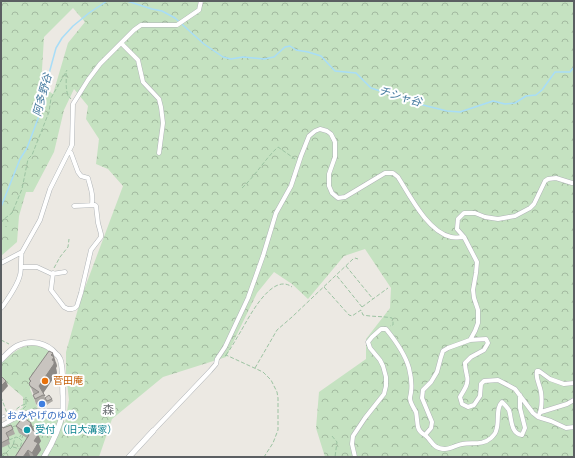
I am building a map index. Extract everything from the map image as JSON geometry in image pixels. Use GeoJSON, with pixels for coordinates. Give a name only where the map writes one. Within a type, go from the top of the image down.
{"type":"FeatureCollection","features":[{"type":"Feature","properties":{"kind":"street"},"geometry":{"type":"LineString","coordinates":[[1,308],[12,292],[20,276],[22,252],[40,220],[50,189],[72,145],[73,104],[83,86],[100,64],[134,30],[141,25],[179,24],[199,10],[201,1]]}},
{"type":"Feature","properties":{"kind":"street"},"geometry":{"type":"LineString","coordinates":[[121,42],[138,60],[143,82],[159,99],[163,123],[159,153]]}},
{"type":"Feature","properties":{"kind":"street"},"geometry":{"type":"LineString","coordinates":[[129,457],[216,364],[217,359],[225,347],[248,298],[276,213],[291,186],[309,136],[315,131],[320,129],[326,131],[331,134],[335,142],[335,157],[328,174],[328,186],[332,193],[338,198],[345,197],[385,173],[393,173],[398,177],[424,218],[434,228],[451,237],[464,237]]}},
{"type":"Feature","properties":{"kind":"street"},"geometry":{"type":"LineString","coordinates":[[69,151],[78,172],[81,176],[88,178],[92,189],[92,205]]}},
{"type":"Feature","properties":{"kind":"street"},"geometry":{"type":"LineString","coordinates":[[470,340],[478,322],[478,310],[473,290],[477,262],[464,237],[457,228],[458,219],[464,213],[475,213],[485,217],[498,219],[515,216],[530,208],[534,204],[545,181],[548,179],[556,178],[574,183]]}},
{"type":"Feature","properties":{"kind":"street"},"geometry":{"type":"LineString","coordinates":[[54,273],[51,290],[64,307],[72,310],[76,308],[82,294],[91,250],[102,234],[98,223],[96,206],[74,206]]}},
{"type":"Feature","properties":{"kind":"street"},"geometry":{"type":"LineString","coordinates":[[1,263],[22,252]]}},
{"type":"Feature","properties":{"kind":"street"},"geometry":{"type":"LineString","coordinates":[[21,267],[37,267],[54,273],[65,272]]}},
{"type":"Feature","properties":{"kind":"street"},"geometry":{"type":"LineString","coordinates":[[355,457],[352,444],[353,436],[384,394],[386,386],[386,377],[383,366],[370,348],[368,342],[381,329],[386,329],[392,337],[402,352],[409,367],[412,386],[410,398],[415,410],[420,432],[432,444],[439,448],[444,449],[462,444],[482,443],[490,438],[496,431],[499,405],[502,402],[508,408],[512,426],[515,431],[522,435],[525,428],[520,408],[520,395]]}},
{"type":"Feature","properties":{"kind":"street"},"geometry":{"type":"LineString","coordinates":[[425,436],[431,428],[432,422],[422,398],[423,390],[431,382],[437,372],[443,351],[470,340],[486,339],[488,343],[484,350],[465,362],[467,384],[460,397],[462,404],[468,407],[474,405],[480,396],[481,384],[484,380],[498,380],[515,389],[533,413],[538,417],[566,428],[574,427]]}},
{"type":"Feature","properties":{"kind":"street"},"geometry":{"type":"LineString","coordinates":[[1,360],[16,346],[26,343],[46,345],[60,358],[63,411],[56,434],[44,457]]}},
{"type":"Feature","properties":{"kind":"street"},"geometry":{"type":"LineString","coordinates":[[538,417],[541,412],[541,393],[536,375],[537,371],[550,380],[564,384],[574,383]]}},
{"type":"Feature","properties":{"kind":"street"},"geometry":{"type":"LineString","coordinates":[[541,412],[574,400]]}},
{"type":"Feature","properties":{"kind":"street"},"geometry":{"type":"LineString","coordinates":[[1,426],[28,413],[63,411]]}},
{"type":"Feature","properties":{"kind":"path"},"geometry":{"type":"LineString","coordinates":[[1,223],[12,213],[22,189],[28,159],[32,154],[50,112],[51,98],[67,70]]}},
{"type":"Feature","properties":{"kind":"path"},"geometry":{"type":"LineString","coordinates":[[66,73],[67,94],[74,101]]}},
{"type":"Feature","properties":{"kind":"path"},"geometry":{"type":"LineString","coordinates":[[242,188],[248,183],[269,155],[278,147],[299,162]]}},
{"type":"Feature","properties":{"kind":"path"},"geometry":{"type":"LineString","coordinates":[[54,273],[56,264],[68,247],[70,239]]}},
{"type":"Feature","properties":{"kind":"path"},"geometry":{"type":"LineString","coordinates":[[255,368],[277,330],[353,259],[358,259]]}},
{"type":"Feature","properties":{"kind":"path"},"geometry":{"type":"LineString","coordinates":[[346,266],[373,299]]}},
{"type":"Feature","properties":{"kind":"path"},"geometry":{"type":"LineString","coordinates":[[336,275],[362,307]]}},
{"type":"Feature","properties":{"kind":"path"},"geometry":{"type":"LineString","coordinates":[[216,364],[226,355],[250,315],[267,294],[282,283],[292,287]]}},
{"type":"Feature","properties":{"kind":"path"},"geometry":{"type":"LineString","coordinates":[[324,287],[349,315],[352,316],[388,288]]}},
{"type":"Feature","properties":{"kind":"path"},"geometry":{"type":"LineString","coordinates":[[361,310],[363,315],[370,317],[392,318],[394,320],[393,325],[386,329]]}},
{"type":"Feature","properties":{"kind":"path"},"geometry":{"type":"LineString","coordinates":[[1,340],[16,346]]}},
{"type":"Feature","properties":{"kind":"path"},"geometry":{"type":"LineString","coordinates":[[226,355],[263,372],[271,380],[277,392],[278,430],[273,443],[264,457]]}},
{"type":"Feature","properties":{"kind":"path"},"geometry":{"type":"LineString","coordinates":[[1,397],[7,413],[10,416]]}},
{"type":"Feature","properties":{"kind":"path"},"geometry":{"type":"LineString","coordinates":[[3,416],[4,420],[26,404],[26,397]]}},
{"type":"Feature","properties":{"kind":"path"},"geometry":{"type":"LineString","coordinates":[[19,438],[21,434]]}},
{"type":"Feature","properties":{"kind":"path"},"geometry":{"type":"LineString","coordinates":[[332,436],[337,442],[335,457]]}},
{"type":"Feature","properties":{"kind":"path"},"geometry":{"type":"LineString","coordinates":[[2,457],[13,446],[15,437]]}},
{"type":"Feature","properties":{"kind":"path"},"geometry":{"type":"LineString","coordinates":[[9,440],[15,437],[22,441],[20,449],[17,453]]}},
{"type":"Feature","properties":{"kind":"path"},"geometry":{"type":"LineString","coordinates":[[8,445],[10,449]]}},
{"type":"Feature","properties":{"kind":"path"},"geometry":{"type":"LineString","coordinates":[[13,446],[23,450]]}},
{"type":"Feature","properties":{"kind":"green space"},"geometry":{"type":"Polygon","coordinates":[[[1,1],[574,1],[574,457],[325,457],[316,428],[319,392],[366,359],[366,339],[390,308],[391,288],[365,249],[344,256],[308,299],[292,284],[274,272],[257,293],[226,357],[163,377],[112,419],[99,457],[1,457],[1,428],[23,407],[23,397],[1,378],[1,363],[18,350],[27,346],[37,346],[47,349],[54,356],[30,389],[38,409],[43,412],[58,413],[65,423],[69,400],[66,373],[66,352],[81,298],[123,186],[108,169],[96,164],[99,139],[86,119],[88,106],[74,89],[64,110],[54,152],[33,192],[26,192],[19,216],[17,242],[1,256],[1,1]],[[73,8],[44,37],[41,86],[53,94],[68,43],[85,22],[73,8]]]}},
{"type":"Feature","properties":{"kind":"building"},"geometry":{"type":"Polygon","coordinates":[[[49,351],[53,353],[51,355],[54,357],[52,360],[54,361],[54,364],[39,386],[45,396],[43,395],[35,399],[33,395],[39,392],[30,386],[29,383],[31,381],[29,379],[49,351]]]}},
{"type":"Feature","properties":{"kind":"building"},"geometry":{"type":"Polygon","coordinates":[[[1,376],[6,381],[1,386],[1,376]]]}},
{"type":"Feature","properties":{"kind":"building"},"geometry":{"type":"Polygon","coordinates":[[[49,395],[52,399],[47,401],[45,398],[49,395]]]}},
{"type":"Feature","properties":{"kind":"building"},"geometry":{"type":"Polygon","coordinates":[[[23,417],[31,423],[29,427],[38,434],[34,441],[38,443],[32,453],[28,450],[23,457],[15,457],[29,435],[16,426],[23,417]]]}},
{"type":"Feature","properties":{"kind":"building"},"geometry":{"type":"Polygon","coordinates":[[[11,425],[13,429],[6,433],[9,439],[1,443],[1,428],[11,425]]]}},
{"type":"Feature","properties":{"kind":"waterway","name":"阿多野谷"},"geometry":{"type":"LineString","coordinates":[[1,207],[20,159],[27,148],[39,116],[56,48],[62,38],[73,26],[107,1]]}},
{"type":"Feature","properties":{"kind":"waterway","name":"チシャ谷"},"geometry":{"type":"LineString","coordinates":[[127,1],[162,11],[175,18],[204,44],[223,57],[231,59],[243,57],[264,59],[274,57],[285,47],[290,46],[296,50],[321,56],[335,71],[356,73],[371,88],[423,105],[447,111],[460,112],[493,101],[505,104],[515,103],[526,96],[536,95],[542,90],[555,72],[570,72],[574,67]]}},
{"type":"Feature","properties":{"kind":"place","name":"菅田庵"},"geometry":{"type":"Point","coordinates":[45,381]}},
{"type":"Feature","properties":{"kind":"place","name":"おみやげのゆめ"},"geometry":{"type":"Point","coordinates":[42,404]}},
{"type":"Feature","properties":{"kind":"place","name":"受付 （旧大溝家）"},"geometry":{"type":"Point","coordinates":[27,430]}},
{"type":"Feature","properties":{"kind":"district","name":"森"},"geometry":{"type":"Point","coordinates":[108,411]}}]}
